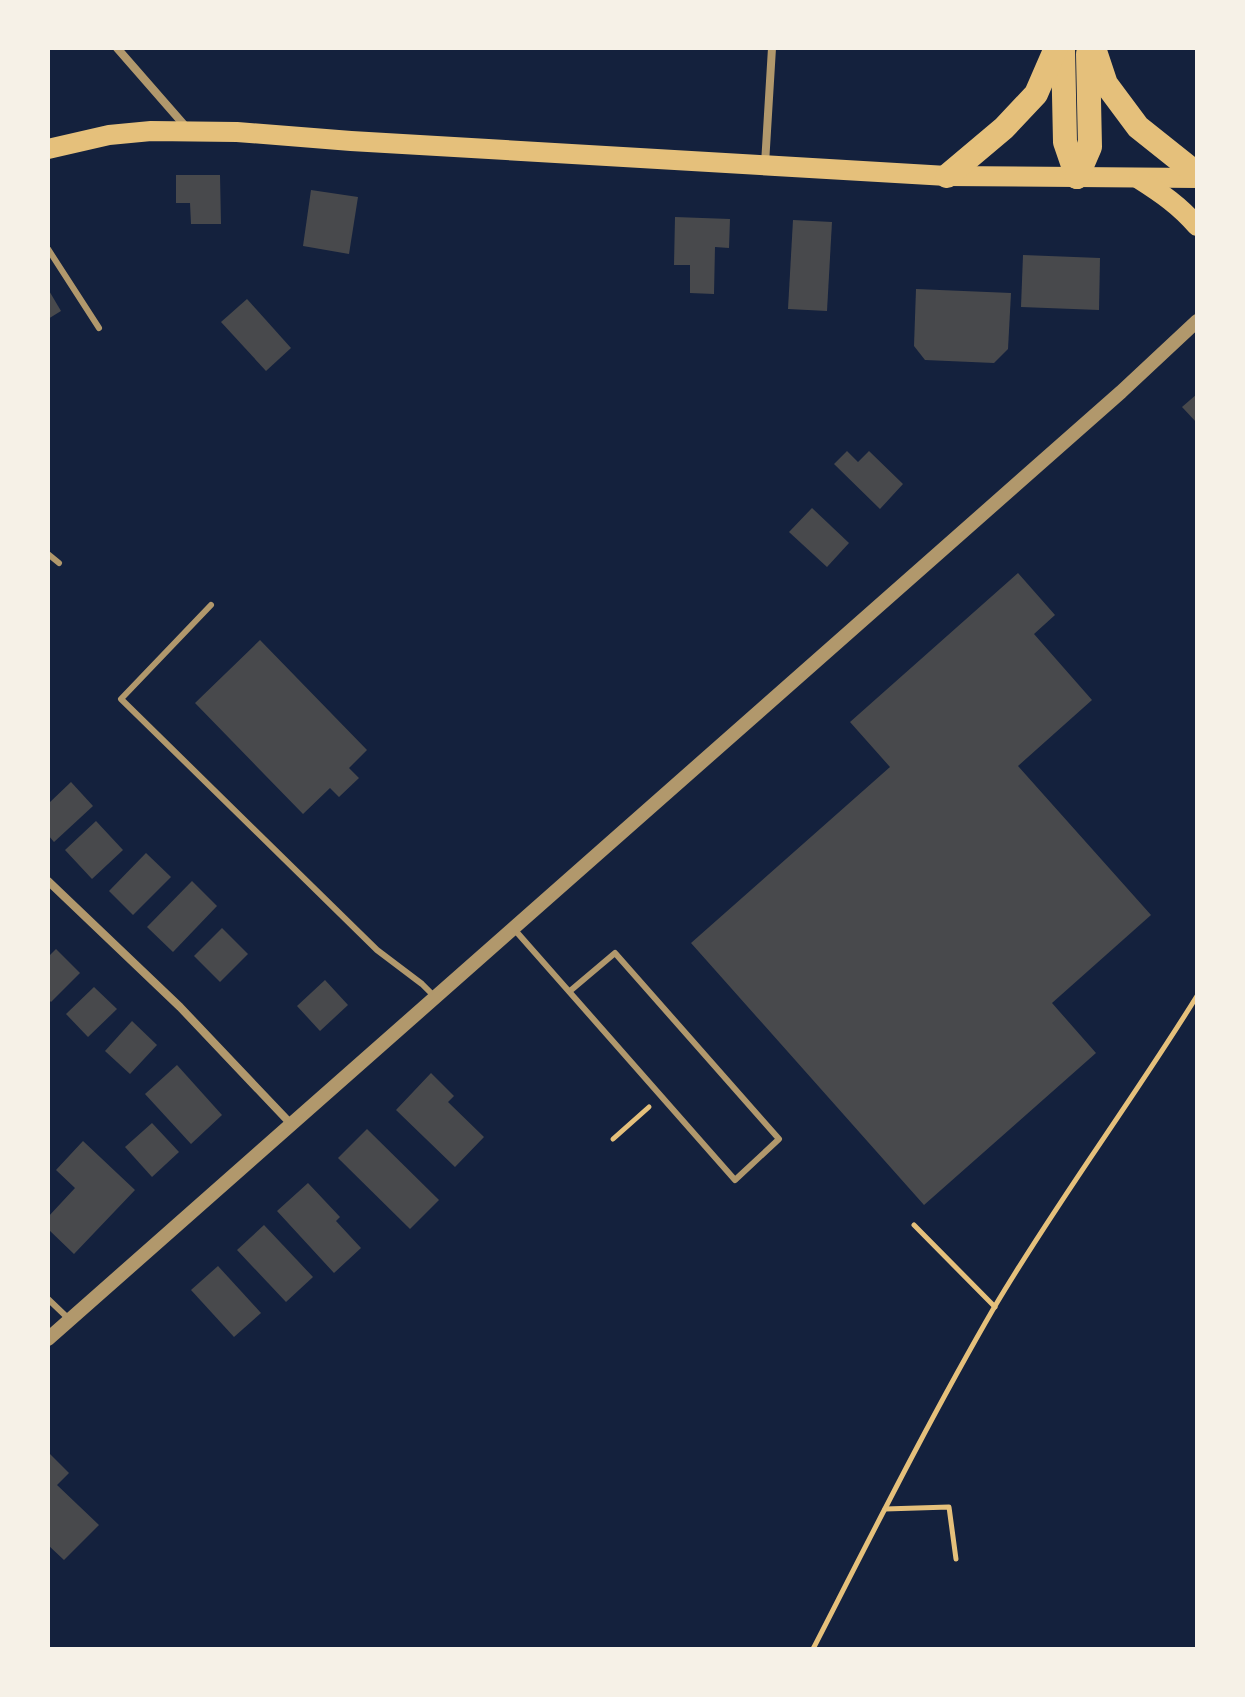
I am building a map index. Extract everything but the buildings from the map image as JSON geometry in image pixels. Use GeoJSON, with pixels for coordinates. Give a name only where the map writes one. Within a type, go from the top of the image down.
{"type":"FeatureCollection","features":[{"type":"Feature","properties":{"kind":"highway"},"geometry":{"type":"LineString","coordinates":[[947,176],[1004,128],[1036,94],[1056,48]]}},
{"type":"Feature","properties":{"kind":"highway"},"geometry":{"type":"LineString","coordinates":[[1063,48],[1065,142],[1077,177]]}},
{"type":"Feature","properties":{"kind":"highway"},"geometry":{"type":"LineString","coordinates":[[1077,177],[1090,147],[1091,48]]}},
{"type":"Feature","properties":{"kind":"highway"},"geometry":{"type":"LineString","coordinates":[[1091,48],[1106,84],[1138,127],[1197,176]]}},
{"type":"Feature","properties":{"kind":"main road"},"geometry":{"type":"LineString","coordinates":[[48,149],[109,135],[190,131],[947,176],[1197,176]]}},
{"type":"Feature","properties":{"kind":"main road"},"geometry":{"type":"LineString","coordinates":[[1135,177],[1164,194],[1197,226]]}},
{"type":"Feature","properties":{"kind":"street"},"geometry":{"type":"LineString","coordinates":[[117,48],[190,131]]}},
{"type":"Feature","properties":{"kind":"street"},"geometry":{"type":"LineString","coordinates":[[765,165],[772,48]]}},
{"type":"Feature","properties":{"kind":"street"},"geometry":{"type":"LineString","coordinates":[[48,1339],[966,525],[1121,392],[1197,321]]}},
{"type":"Feature","properties":{"kind":"street"},"geometry":{"type":"LineString","coordinates":[[48,881],[180,1007],[292,1125]]}},
{"type":"Feature","properties":{"kind":"lane"},"geometry":{"type":"LineString","coordinates":[[48,249],[99,328]]}},
{"type":"Feature","properties":{"kind":"lane"},"geometry":{"type":"LineString","coordinates":[[48,554],[59,563]]}},
{"type":"Feature","properties":{"kind":"lane"},"geometry":{"type":"LineString","coordinates":[[211,605],[121,699],[377,950],[436,998]]}},
{"type":"Feature","properties":{"kind":"lane"},"geometry":{"type":"LineString","coordinates":[[514,929],[735,1180],[779,1139],[615,953],[570,991]]}},
{"type":"Feature","properties":{"kind":"lane"},"geometry":{"type":"LineString","coordinates":[[48,1299],[70,1320]]}},
{"type":"Feature","properties":{"kind":"path"},"geometry":{"type":"LineString","coordinates":[[813,1649],[995,1307],[1069,1188],[1146,1078],[1197,996]]}},
{"type":"Feature","properties":{"kind":"path"},"geometry":{"type":"LineString","coordinates":[[613,1139],[661,1096]]}},
{"type":"Feature","properties":{"kind":"path"},"geometry":{"type":"LineString","coordinates":[[914,1225],[995,1307]]}},
{"type":"Feature","properties":{"kind":"path"},"geometry":{"type":"LineString","coordinates":[[885,1509],[949,1507],[956,1559]]}}]}
